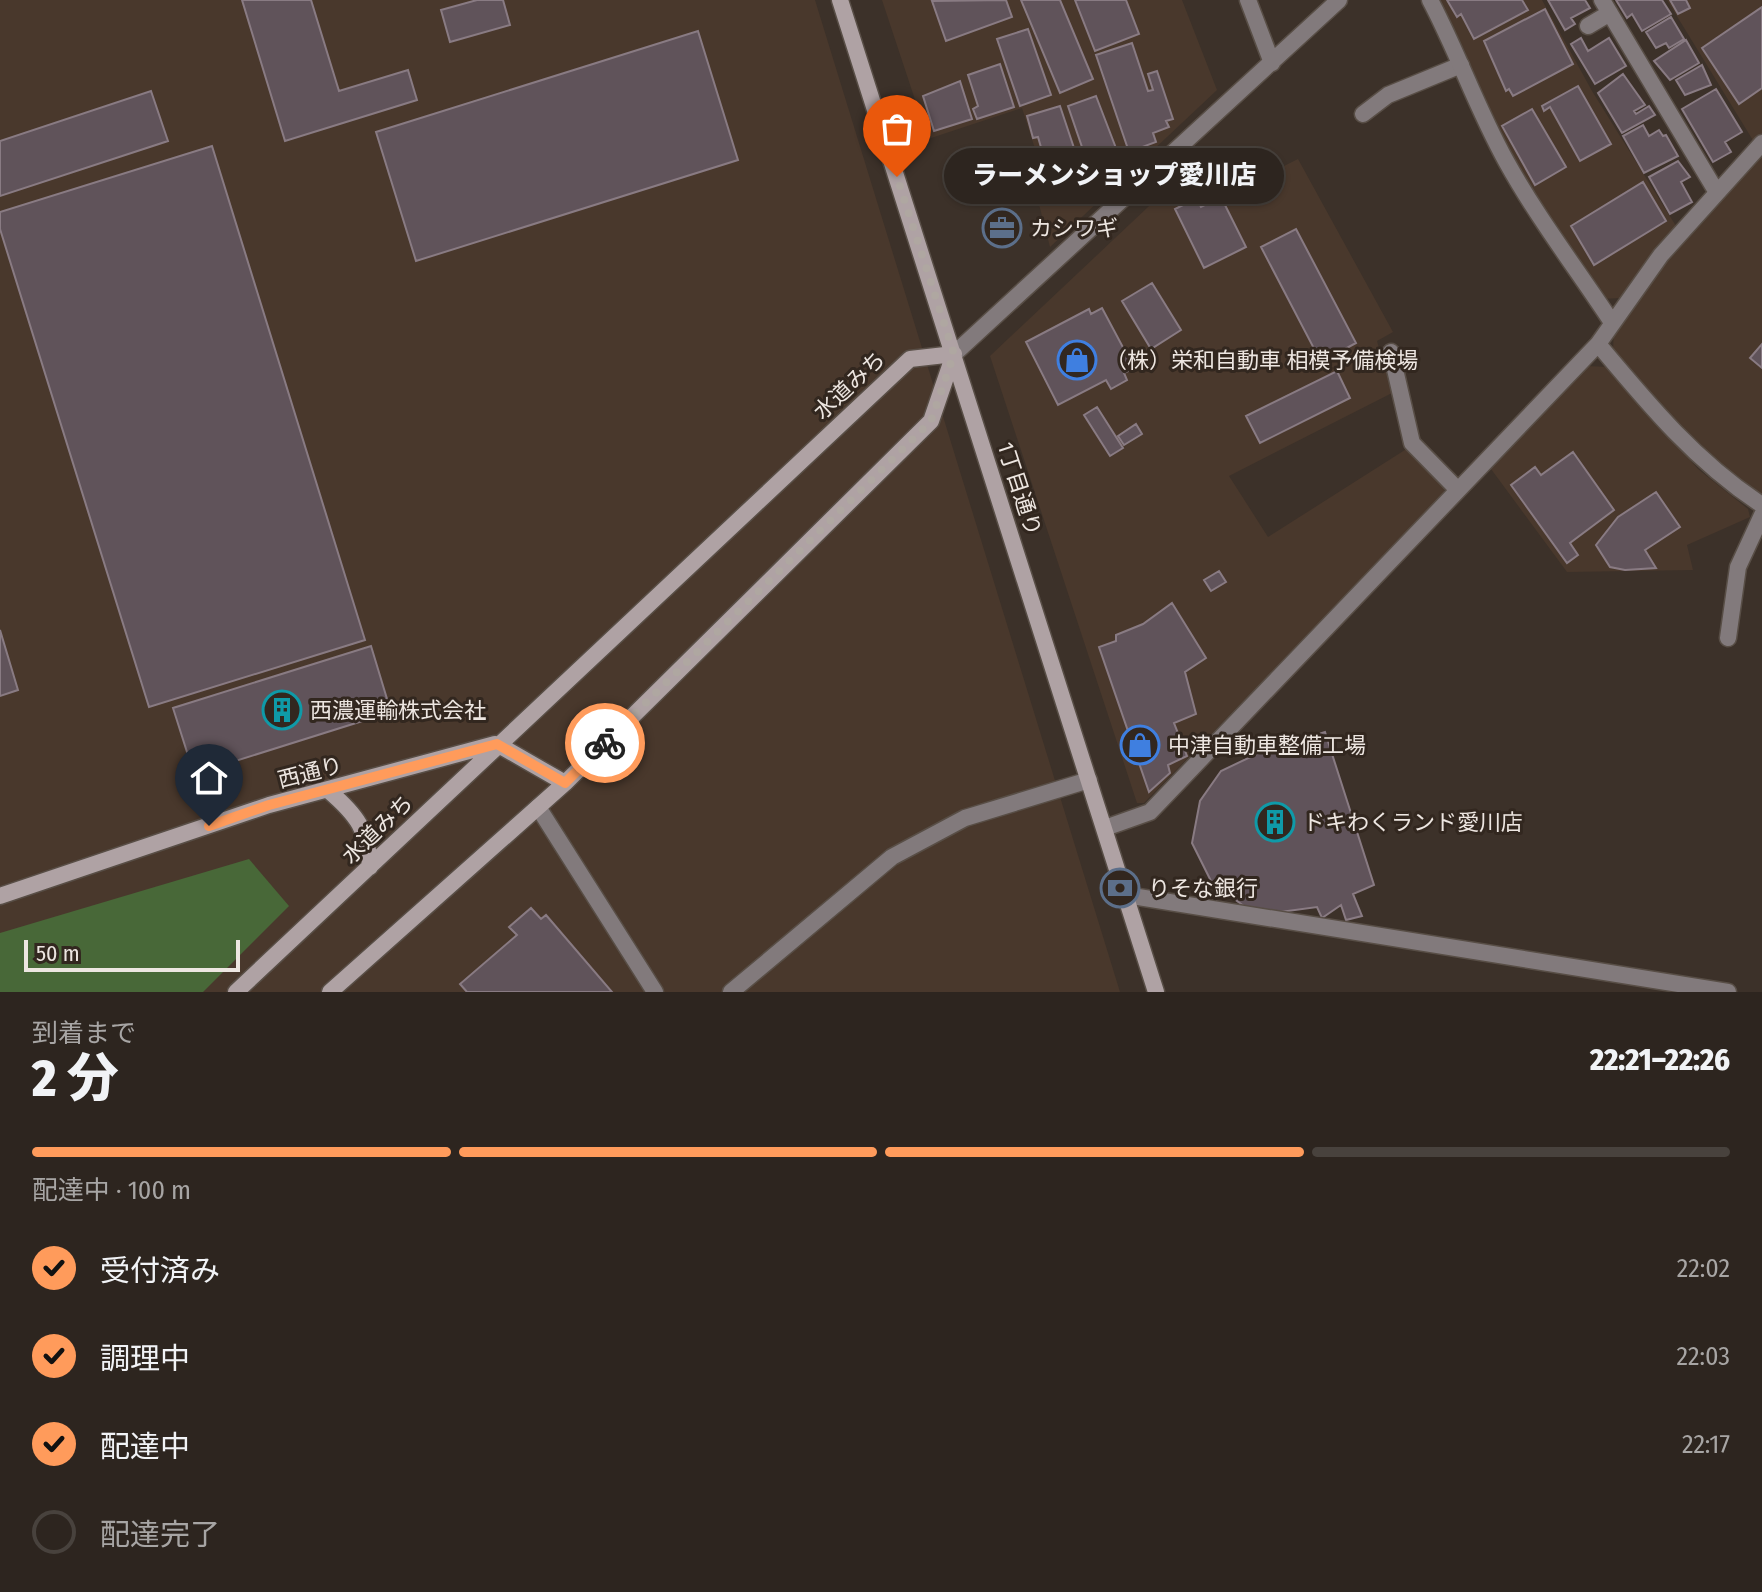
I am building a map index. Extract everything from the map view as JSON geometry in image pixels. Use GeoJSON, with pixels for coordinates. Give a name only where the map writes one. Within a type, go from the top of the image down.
{"type":"FeatureCollection","features":[{"type":"Feature","properties":{"kind":"street","name":"1丁目通り"},"geometry":{"type":"LineString","coordinates":[[840,0],[1156,992]]}},
{"type":"Feature","properties":{"kind":"street"},"geometry":{"type":"LineString","coordinates":[[1248,0],[1272,63]]}},
{"type":"Feature","properties":{"kind":"street"},"geometry":{"type":"LineString","coordinates":[[330,992],[565,783],[931,421],[954,354],[1339,0]]}},
{"type":"Feature","properties":{"kind":"street"},"geometry":{"type":"LineString","coordinates":[[1430,0],[1461,65],[1467,85],[1506,161],[1611,321]]}},
{"type":"Feature","properties":{"kind":"street"},"geometry":{"type":"LineString","coordinates":[[1588,26],[1606,6],[1716,191]]}},
{"type":"Feature","properties":{"kind":"street"},"geometry":{"type":"LineString","coordinates":[[1363,114],[1388,95],[1461,65]]}},
{"type":"Feature","properties":{"kind":"street"},"geometry":{"type":"LineString","coordinates":[[1105,828],[1150,812],[1598,344],[1611,321],[1716,191],[1762,143]]}},
{"type":"Feature","properties":{"kind":"street"},"geometry":{"type":"LineString","coordinates":[[1598,344],[1662,421],[1704,462],[1762,505]]}},
{"type":"Feature","properties":{"kind":"street"},"geometry":{"type":"LineString","coordinates":[[1391,352],[1412,443],[1458,490]]}},
{"type":"Feature","properties":{"kind":"street","name":"水道みち"},"geometry":{"type":"LineString","coordinates":[[236,992],[910,359],[954,354]]}},
{"type":"Feature","properties":{"kind":"street"},"geometry":{"type":"LineString","coordinates":[[1728,638],[1738,567],[1762,515]]}},
{"type":"Feature","properties":{"kind":"street"},"geometry":{"type":"LineString","coordinates":[[497,744],[565,783]]}},
{"type":"Feature","properties":{"kind":"street","name":"西通り"},"geometry":{"type":"LineString","coordinates":[[0,896],[269,805],[497,744]]}},
{"type":"Feature","properties":{"kind":"street"},"geometry":{"type":"LineString","coordinates":[[731,992],[892,857],[965,818],[1089,780]]}},
{"type":"Feature","properties":{"kind":"street"},"geometry":{"type":"LineString","coordinates":[[329,791],[352,811],[369,842],[370,867]]}},
{"type":"Feature","properties":{"kind":"street"},"geometry":{"type":"LineString","coordinates":[[538,807],[655,992]]}},
{"type":"Feature","properties":{"kind":"street"},"geometry":{"type":"LineString","coordinates":[[1126,895],[1728,992]]}},
{"type":"Feature","properties":{"kind":"shaded area"},"geometry":{"type":"Polygon","coordinates":[[[0,0],[815,0],[1120,992],[0,992],[0,0]]]}},
{"type":"Feature","properties":{"kind":"shaded area"},"geometry":{"type":"Polygon","coordinates":[[[882,0],[1182,0],[1217,90],[1050,247],[1034,185],[1045,180],[1022,108],[928,139],[882,0]]]}},
{"type":"Feature","properties":{"kind":"shaded area"},"geometry":{"type":"Polygon","coordinates":[[[1438,0],[1542,0],[1592,91],[1676,226],[1620,298],[1602,299],[1535,196],[1505,146],[1474,83],[1465,51],[1438,0]]]}},
{"type":"Feature","properties":{"kind":"shaded area"},"geometry":{"type":"Polygon","coordinates":[[[1667,0],[1762,0],[1762,133],[1754,142],[1667,0]]]}},
{"type":"Feature","properties":{"kind":"shaded area"},"geometry":{"type":"Polygon","coordinates":[[[1762,156],[1762,496],[1728,474],[1664,413],[1613,352],[1614,325],[1669,255],[1762,156]]]}},
{"type":"Feature","properties":{"kind":"shaded area"},"geometry":{"type":"Polygon","coordinates":[[[1200,158],[1224,196],[1298,159],[1393,332],[1377,341],[1392,393],[1229,476],[1268,537],[1408,448],[1444,486],[1444,495],[1144,803],[1137,803],[990,356],[1200,158]]]}},
{"type":"Feature","properties":{"kind":"shaded area"},"geometry":{"type":"Polygon","coordinates":[[[1587,366],[1608,367],[1698,469],[1748,509],[1750,517],[1687,545],[1693,570],[1567,572],[1491,469],[1587,366]]]}},
{"type":"Feature","properties":{"kind":"green space"},"geometry":{"type":"Polygon","coordinates":[[[249,859],[289,906],[203,992],[0,992],[0,933],[249,859]]]}},
{"type":"Feature","properties":{"kind":"building"},"geometry":{"type":"Polygon","coordinates":[[[242,0],[311,0],[339,91],[408,70],[417,100],[285,141],[242,0]]]}},
{"type":"Feature","properties":{"kind":"building"},"geometry":{"type":"Polygon","coordinates":[[[477,0],[503,0],[510,25],[450,42],[441,10],[477,0]]]}},
{"type":"Feature","properties":{"kind":"building"},"geometry":{"type":"Polygon","coordinates":[[[1006,0],[1012,17],[946,41],[932,1],[1006,0]]]}},
{"type":"Feature","properties":{"kind":"building"},"geometry":{"type":"Polygon","coordinates":[[[1021,0],[1060,0],[1093,79],[1060,93],[1021,0]]]}},
{"type":"Feature","properties":{"kind":"building"},"geometry":{"type":"Polygon","coordinates":[[[1075,0],[1126,0],[1139,34],[1095,51],[1075,0]]]}},
{"type":"Feature","properties":{"kind":"building"},"geometry":{"type":"Polygon","coordinates":[[[1447,0],[1522,0],[1528,10],[1474,39],[1461,14],[1457,17],[1447,0]]]}},
{"type":"Feature","properties":{"kind":"building"},"geometry":{"type":"Polygon","coordinates":[[[1548,0],[1585,0],[1590,8],[1571,18],[1575,24],[1565,30],[1548,0]]]}},
{"type":"Feature","properties":{"kind":"building"},"geometry":{"type":"Polygon","coordinates":[[[1616,0],[1662,0],[1671,14],[1642,31],[1632,14],[1627,18],[1616,0]]]}},
{"type":"Feature","properties":{"kind":"building"},"geometry":{"type":"Polygon","coordinates":[[[1670,0],[1686,0],[1690,8],[1678,14],[1670,0]]]}},
{"type":"Feature","properties":{"kind":"building"},"geometry":{"type":"Polygon","coordinates":[[[1762,7],[1762,88],[1739,104],[1702,48],[1762,7]]]}},
{"type":"Feature","properties":{"kind":"building"},"geometry":{"type":"Polygon","coordinates":[[[1545,9],[1573,64],[1513,96],[1509,89],[1506,91],[1484,41],[1545,9]]]}},
{"type":"Feature","properties":{"kind":"building"},"geometry":{"type":"Polygon","coordinates":[[[1671,17],[1684,39],[1669,48],[1666,43],[1656,48],[1646,32],[1671,17]]]}},
{"type":"Feature","properties":{"kind":"building"},"geometry":{"type":"Polygon","coordinates":[[[1028,29],[1051,95],[1020,106],[997,39],[1028,29]]]}},
{"type":"Feature","properties":{"kind":"building"},"geometry":{"type":"Polygon","coordinates":[[[698,31],[738,160],[416,261],[376,132],[698,31]]]}},
{"type":"Feature","properties":{"kind":"building"},"geometry":{"type":"Polygon","coordinates":[[[1581,38],[1588,51],[1609,38],[1626,66],[1595,84],[1571,44],[1581,38]]]}},
{"type":"Feature","properties":{"kind":"building"},"geometry":{"type":"Polygon","coordinates":[[[1686,40],[1699,63],[1670,80],[1654,61],[1686,40]]]}},
{"type":"Feature","properties":{"kind":"building"},"geometry":{"type":"Polygon","coordinates":[[[1132,43],[1148,91],[1153,90],[1148,74],[1157,71],[1173,119],[1166,121],[1169,127],[1153,133],[1156,142],[1129,152],[1096,55],[1132,43]]]}},
{"type":"Feature","properties":{"kind":"building"},"geometry":{"type":"Polygon","coordinates":[[[1000,64],[1014,107],[977,119],[973,109],[978,106],[968,75],[1000,64]]]}},
{"type":"Feature","properties":{"kind":"building"},"geometry":{"type":"Polygon","coordinates":[[[1702,65],[1711,85],[1685,95],[1676,80],[1702,65]]]}},
{"type":"Feature","properties":{"kind":"building"},"geometry":{"type":"Polygon","coordinates":[[[1623,74],[1645,105],[1634,111],[1636,114],[1649,106],[1655,115],[1622,133],[1598,93],[1623,74]]]}},
{"type":"Feature","properties":{"kind":"building"},"geometry":{"type":"Polygon","coordinates":[[[960,81],[972,119],[934,131],[923,96],[960,81]]]}},
{"type":"Feature","properties":{"kind":"building"},"geometry":{"type":"Polygon","coordinates":[[[1578,86],[1611,144],[1580,161],[1550,107],[1544,111],[1542,106],[1578,86]]]}},
{"type":"Feature","properties":{"kind":"building"},"geometry":{"type":"Polygon","coordinates":[[[1716,89],[1742,132],[1725,142],[1731,152],[1713,162],[1682,109],[1716,89]]]}},
{"type":"Feature","properties":{"kind":"building"},"geometry":{"type":"Polygon","coordinates":[[[151,91],[168,141],[0,196],[0,141],[151,91]]]}},
{"type":"Feature","properties":{"kind":"building"},"geometry":{"type":"Polygon","coordinates":[[[1096,96],[1124,169],[1100,194],[1087,147],[1082,147],[1068,106],[1096,96]]]}},
{"type":"Feature","properties":{"kind":"building"},"geometry":{"type":"Polygon","coordinates":[[[1060,106],[1080,166],[1049,175],[1038,137],[1033,138],[1027,116],[1060,106]]]}},
{"type":"Feature","properties":{"kind":"building"},"geometry":{"type":"Polygon","coordinates":[[[1532,109],[1566,167],[1535,185],[1502,126],[1532,109]]]}},
{"type":"Feature","properties":{"kind":"building"},"geometry":{"type":"Polygon","coordinates":[[[1643,125],[1649,136],[1659,130],[1663,136],[1666,135],[1678,156],[1644,173],[1623,136],[1643,125]]]}},
{"type":"Feature","properties":{"kind":"building"},"geometry":{"type":"Polygon","coordinates":[[[212,146],[365,640],[149,707],[0,229],[0,212],[212,146]]]}},
{"type":"Feature","properties":{"kind":"building"},"geometry":{"type":"Polygon","coordinates":[[[1678,161],[1690,177],[1681,182],[1692,202],[1670,214],[1649,177],[1678,161]]]}},
{"type":"Feature","properties":{"kind":"building"},"geometry":{"type":"Polygon","coordinates":[[[1643,182],[1666,221],[1594,265],[1571,226],[1643,182]]]}},
{"type":"Feature","properties":{"kind":"building"},"geometry":{"type":"Polygon","coordinates":[[[1054,184],[1058,199],[1042,204],[1038,189],[1054,184]]]}},
{"type":"Feature","properties":{"kind":"building"},"geometry":{"type":"Polygon","coordinates":[[[1221,197],[1246,247],[1204,268],[1175,209],[1197,198],[1201,207],[1221,197]]]}},
{"type":"Feature","properties":{"kind":"building"},"geometry":{"type":"Polygon","coordinates":[[[1296,229],[1356,343],[1321,362],[1261,247],[1296,229]]]}},
{"type":"Feature","properties":{"kind":"building"},"geometry":{"type":"Polygon","coordinates":[[[1152,283],[1181,330],[1151,349],[1122,301],[1152,283]]]}},
{"type":"Feature","properties":{"kind":"building"},"geometry":{"type":"Polygon","coordinates":[[[1102,308],[1134,368],[1124,373],[1127,380],[1111,389],[1106,380],[1058,405],[1026,342],[1089,309],[1091,314],[1102,308]]]}},
{"type":"Feature","properties":{"kind":"building"},"geometry":{"type":"Polygon","coordinates":[[[1762,344],[1762,368],[1750,358],[1762,344]]]}},
{"type":"Feature","properties":{"kind":"building"},"geometry":{"type":"Polygon","coordinates":[[[1337,371],[1350,398],[1260,443],[1246,416],[1337,371]]]}},
{"type":"Feature","properties":{"kind":"building"},"geometry":{"type":"Polygon","coordinates":[[[1097,407],[1123,448],[1110,456],[1084,415],[1097,407]]]}},
{"type":"Feature","properties":{"kind":"building"},"geometry":{"type":"Polygon","coordinates":[[[1136,424],[1142,434],[1124,445],[1118,436],[1136,424]]]}},
{"type":"Feature","properties":{"kind":"building"},"geometry":{"type":"Polygon","coordinates":[[[1573,452],[1614,510],[1570,543],[1578,555],[1567,563],[1511,485],[1535,467],[1541,475],[1573,452]]]}},
{"type":"Feature","properties":{"kind":"building"},"geometry":{"type":"Polygon","coordinates":[[[1656,492],[1680,527],[1645,550],[1656,568],[1625,570],[1610,567],[1596,545],[1618,517],[1656,492]]]}},
{"type":"Feature","properties":{"kind":"building"},"geometry":{"type":"Polygon","coordinates":[[[1219,571],[1226,582],[1211,591],[1204,580],[1219,571]]]}},
{"type":"Feature","properties":{"kind":"building"},"geometry":{"type":"Polygon","coordinates":[[[1172,603],[1206,658],[1185,672],[1196,714],[1174,723],[1187,756],[1168,765],[1170,773],[1149,792],[1099,647],[1116,641],[1116,635],[1143,624],[1172,603]]]}},
{"type":"Feature","properties":{"kind":"building"},"geometry":{"type":"Polygon","coordinates":[[[0,630],[18,690],[0,696],[0,630]]]}},
{"type":"Feature","properties":{"kind":"building","name":"西濃運輸株式会社"},"geometry":{"type":"Polygon","coordinates":[[[371,646],[391,712],[194,774],[173,708],[371,646]]]}},
{"type":"Feature","properties":{"kind":"building","name":"ドキわくランド愛川店"},"geometry":{"type":"Polygon","coordinates":[[[1325,732],[1374,885],[1353,894],[1362,916],[1346,920],[1341,905],[1322,918],[1317,907],[1280,912],[1245,907],[1211,881],[1192,843],[1200,801],[1221,771],[1261,752],[1325,732]]]}},
{"type":"Feature","properties":{"kind":"building"},"geometry":{"type":"Polygon","coordinates":[[[531,908],[541,919],[546,915],[612,992],[467,992],[460,984],[517,935],[509,927],[531,908]]]}},
{"type":"Feature","properties":{"kind":"way so far"},"geometry":{"type":"LineString","coordinates":[[605,743],[931,421],[954,354],[897,177]]}},
{"type":"Feature","properties":{"kind":"place","name":"ラーメンショップ愛川店"},"geometry":{"type":"Point","coordinates":[897,177]}},
{"type":"Feature","properties":{"kind":"place","name":"カシワギ"},"geometry":{"type":"Point","coordinates":[1002,228]}},
{"type":"Feature","properties":{"kind":"place","name":"（株）栄和自動車 相模予備検場"},"geometry":{"type":"Point","coordinates":[1077,360]}},
{"type":"Feature","properties":{"kind":"place","name":"西濃運輸株式会社"},"geometry":{"type":"Point","coordinates":[282,710]}},
{"type":"Feature","properties":{"kind":"place","name":"中津自動車整備工場"},"geometry":{"type":"Point","coordinates":[1140,745]}},
{"type":"Feature","properties":{"kind":"place","name":"ドキわくランド愛川店"},"geometry":{"type":"Point","coordinates":[1275,822]}},
{"type":"Feature","properties":{"kind":"place","name":"りそな銀行"},"geometry":{"type":"Point","coordinates":[1120,888]}},
{"type":"Feature","properties":{"kind":"route"},"geometry":{"type":"LineString","coordinates":[[209,826],[269,805],[497,744],[565,783],[605,743]]}}]}
